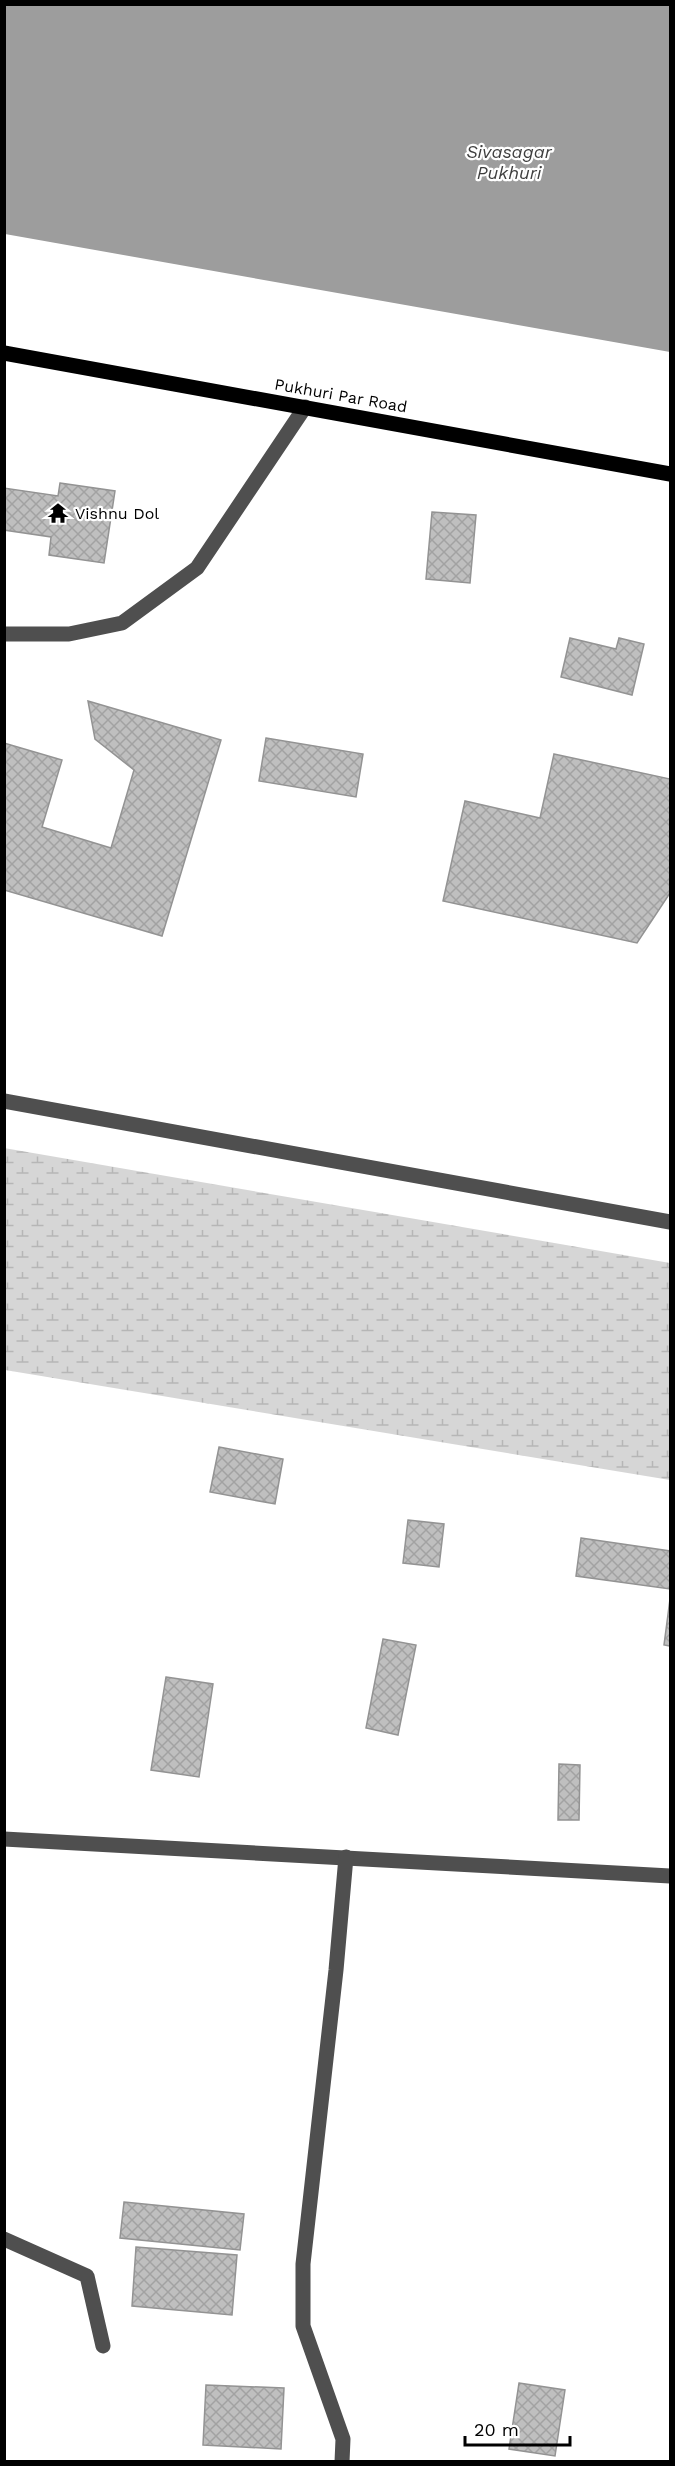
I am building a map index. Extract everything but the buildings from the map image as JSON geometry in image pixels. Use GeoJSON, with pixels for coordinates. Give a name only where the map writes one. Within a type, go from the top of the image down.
{"type":"FeatureCollection","features":[{"type":"Feature","properties":{"kind":"main road","name":"Pukhuri Par Road"},"geometry":{"type":"LineString","coordinates":[[4,352],[670,474]]}},
{"type":"Feature","properties":{"kind":"street"},"geometry":{"type":"LineString","coordinates":[[4,634],[69,634],[122,623],[197,568],[305,407]]}},
{"type":"Feature","properties":{"kind":"street"},"geometry":{"type":"LineString","coordinates":[[4,1101],[670,1222]]}},
{"type":"Feature","properties":{"kind":"street"},"geometry":{"type":"LineString","coordinates":[[4,1839],[670,1876]]}},
{"type":"Feature","properties":{"kind":"street"},"geometry":{"type":"LineString","coordinates":[[342,2462],[343,2439],[303,2326],[303,2264],[336,1970],[346,1857]]}},
{"type":"Feature","properties":{"kind":"street"},"geometry":{"type":"LineString","coordinates":[[4,2239],[87,2276],[103,2346]]}},
{"type":"Feature","properties":{"kind":"green space"},"geometry":{"type":"Polygon","coordinates":[[[4,1148],[670,1263],[670,1480],[5,1370],[4,1148]]]}},
{"type":"Feature","properties":{"kind":"water","name":"Sivasagar Pukhuri"},"geometry":{"type":"Polygon","coordinates":[[[4,5],[670,5],[670,352],[5,234],[4,5]]]}},
{"type":"Feature","properties":{"kind":"place","name":"Vishnu Dol"},"geometry":{"type":"Point","coordinates":[58,513]}}]}
